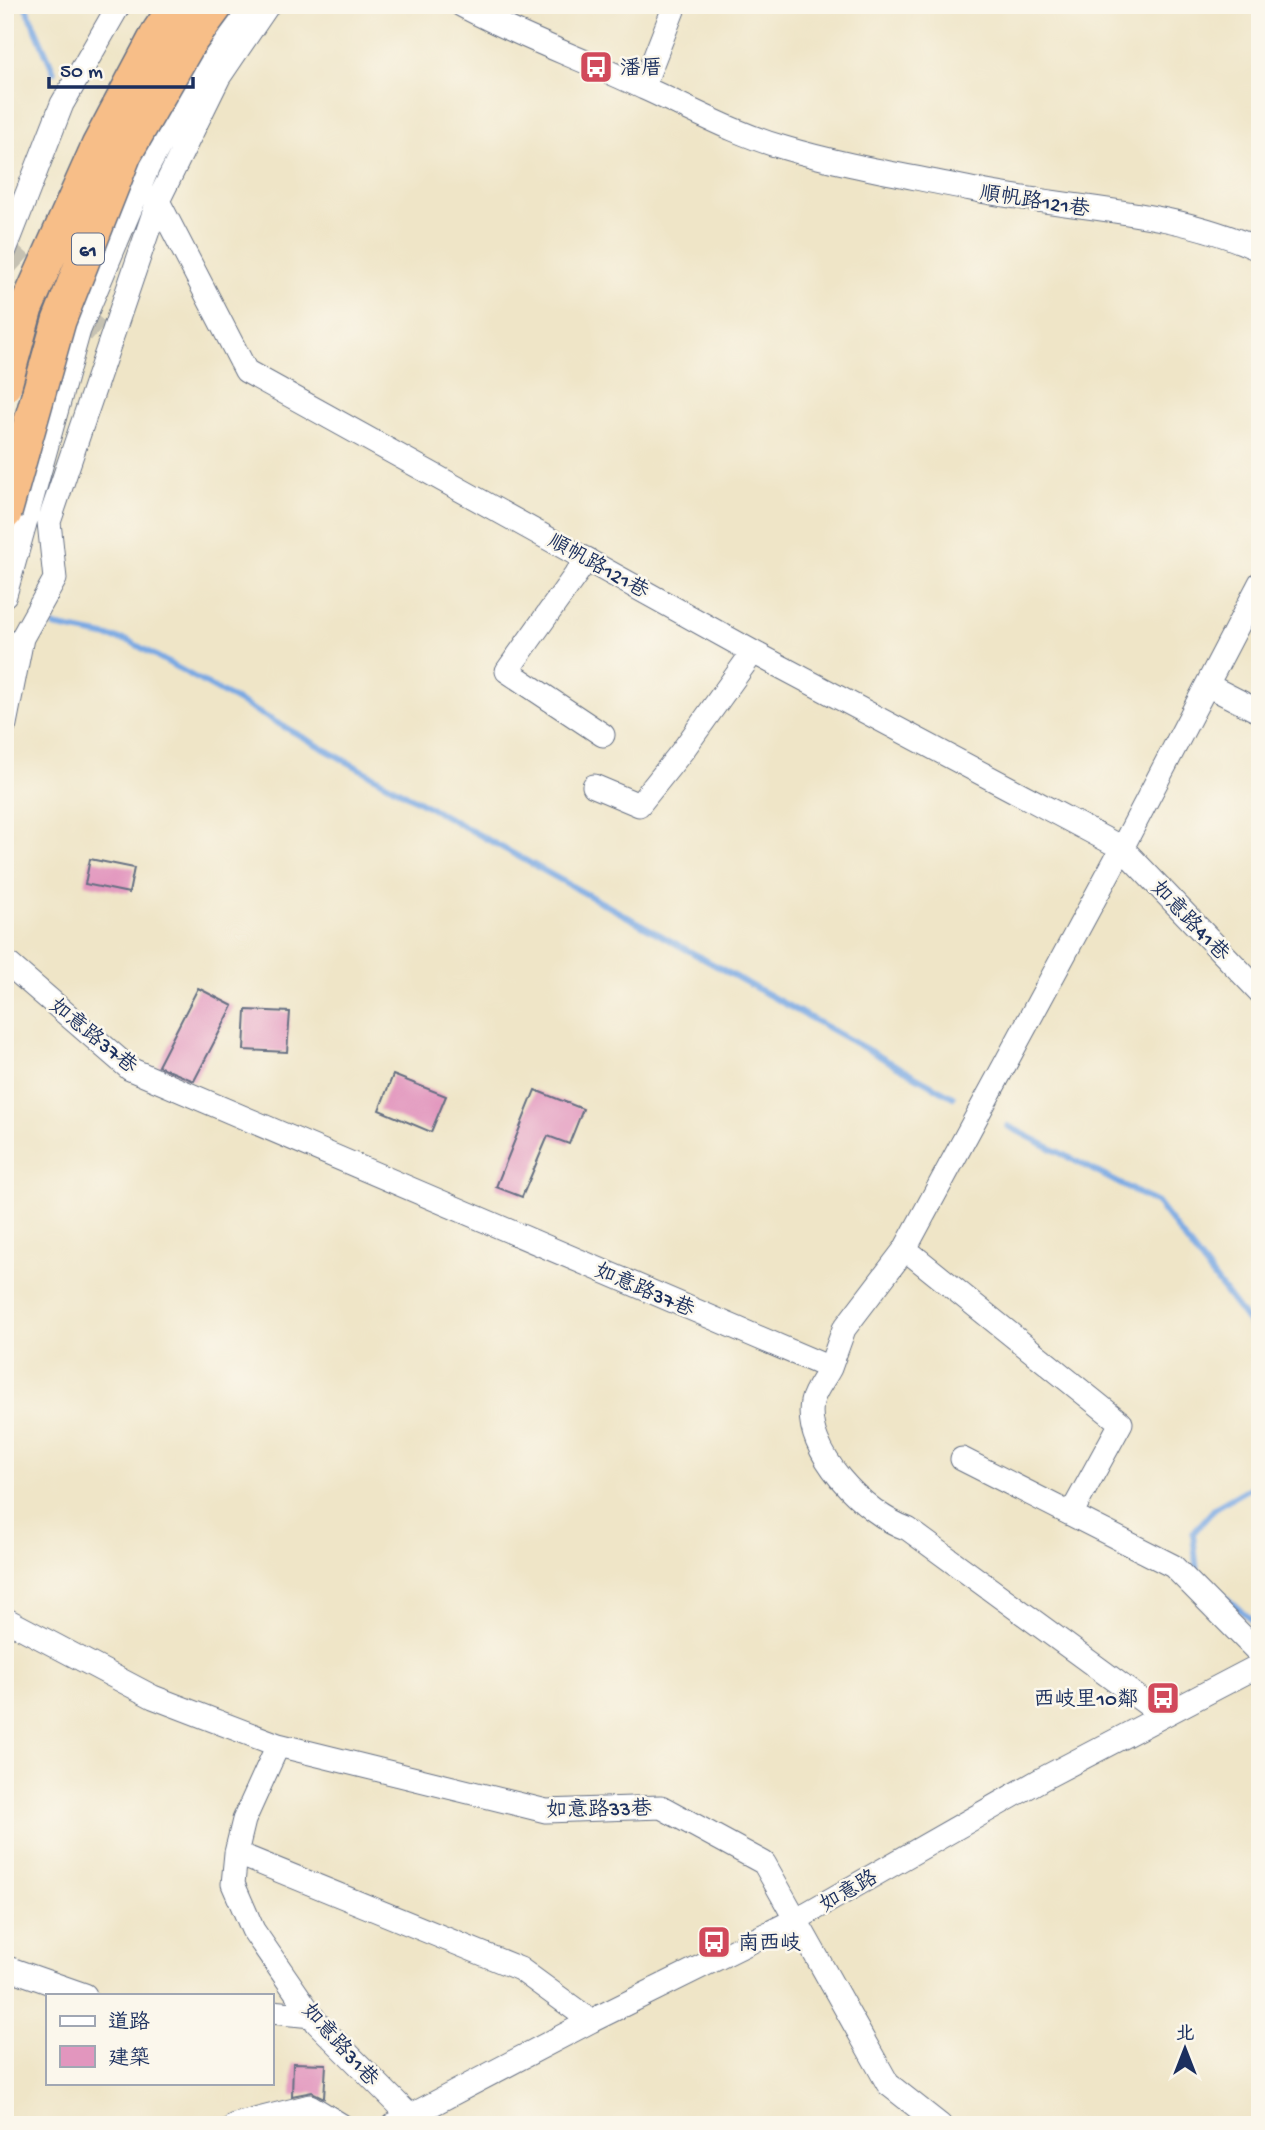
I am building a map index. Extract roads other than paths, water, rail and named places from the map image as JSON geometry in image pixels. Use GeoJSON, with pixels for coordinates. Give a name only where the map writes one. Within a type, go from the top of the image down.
{"type":"FeatureCollection","features":[{"type":"Feature","properties":{"kind":"highway","name":"61"},"geometry":{"type":"LineString","coordinates":[[5,385],[26,308],[97,146],[159,31],[177,5]]}},
{"type":"Feature","properties":{"kind":"highway","name":"61"},"geometry":{"type":"LineString","coordinates":[[5,513],[59,321],[125,154],[189,43],[217,5]]}},
{"type":"Feature","properties":{"kind":"street"},"geometry":{"type":"LineString","coordinates":[[5,250],[62,104],[119,5]]}},
{"type":"Feature","properties":{"kind":"street"},"geometry":{"type":"LineString","coordinates":[[5,595],[79,330],[148,167],[208,56],[245,5]]}},
{"type":"Feature","properties":{"kind":"street"},"geometry":{"type":"LineString","coordinates":[[5,724],[22,638],[55,579],[50,522],[158,201],[219,77],[268,5]]}},
{"type":"Feature","properties":{"kind":"street","name":"順帆路121巷"},"geometry":{"type":"LineString","coordinates":[[461,5],[512,33],[643,87],[725,127],[785,148],[974,190],[1184,225],[1240,241],[1260,250]]}},
{"type":"Feature","properties":{"kind":"street"},"geometry":{"type":"LineString","coordinates":[[643,87],[675,5]]}},
{"type":"Feature","properties":{"kind":"street","name":"順帆路121巷"},"geometry":{"type":"LineString","coordinates":[[158,201],[246,371],[753,652],[1122,848]]}},
{"type":"Feature","properties":{"kind":"street"},"geometry":{"type":"LineString","coordinates":[[587,559],[507,671],[603,735]]}},
{"type":"Feature","properties":{"kind":"street"},"geometry":{"type":"LineString","coordinates":[[1162,1715],[908,1529],[888,1522],[839,1479],[814,1433],[812,1401],[830,1368],[844,1329],[905,1249],[1122,848],[1260,583]]}},
{"type":"Feature","properties":{"kind":"street"},"geometry":{"type":"LineString","coordinates":[[594,786],[639,805],[683,750],[753,652]]}},
{"type":"Feature","properties":{"kind":"street"},"geometry":{"type":"LineString","coordinates":[[1207,685],[1260,712]]}},
{"type":"Feature","properties":{"kind":"street","name":"如意路41巷"},"geometry":{"type":"LineString","coordinates":[[1122,848],[1260,992]]}},
{"type":"Feature","properties":{"kind":"street","name":"如意路37巷"},"geometry":{"type":"LineString","coordinates":[[5,961],[130,1069],[830,1368]]}},
{"type":"Feature","properties":{"kind":"street"},"geometry":{"type":"LineString","coordinates":[[905,1249],[1121,1423],[1071,1514]]}},
{"type":"Feature","properties":{"kind":"street"},"geometry":{"type":"LineString","coordinates":[[962,1459],[1173,1566],[1260,1654]]}},
{"type":"Feature","properties":{"kind":"street","name":"如意路33巷"},"geometry":{"type":"LineString","coordinates":[[5,1619],[153,1697],[278,1745],[546,1811],[661,1807],[764,1863],[888,2084],[940,2125]]}},
{"type":"Feature","properties":{"kind":"street","name":"如意路"},"geometry":{"type":"LineString","coordinates":[[402,2121],[591,2021],[797,1919],[1042,1779],[1260,1665]]}},
{"type":"Feature","properties":{"kind":"street"},"geometry":{"type":"LineString","coordinates":[[278,1745],[244,1820],[236,1853],[520,1969],[591,2021]]}},
{"type":"Feature","properties":{"kind":"street","name":"如意路31巷"},"geometry":{"type":"LineString","coordinates":[[236,1853],[233,1884],[253,1930],[312,2016],[402,2121]]}},
{"type":"Feature","properties":{"kind":"street"},"geometry":{"type":"LineString","coordinates":[[5,1967],[82,1994]]}},
{"type":"Feature","properties":{"kind":"street"},"geometry":{"type":"LineString","coordinates":[[273,2012],[312,2016]]}},
{"type":"Feature","properties":{"kind":"street"},"geometry":{"type":"LineString","coordinates":[[235,2125],[310,2106],[341,2125]]}},
{"type":"Feature","properties":{"kind":"waterway"},"geometry":{"type":"LineString","coordinates":[[25,5],[54,72]]}},
{"type":"Feature","properties":{"kind":"waterway"},"geometry":{"type":"LineString","coordinates":[[54,626],[129,641],[953,1097]]}},
{"type":"Feature","properties":{"kind":"waterway"},"geometry":{"type":"LineString","coordinates":[[1008,1126],[1157,1203],[1260,1338]]}},
{"type":"Feature","properties":{"kind":"waterway"},"geometry":{"type":"LineString","coordinates":[[1260,1482],[1216,1507],[1193,1533],[1197,1573],[1260,1627]]}},
{"type":"Feature","properties":{"kind":"tunnel"},"geometry":{"type":"LineString","coordinates":[[5,249],[110,342]]}},
{"type":"Feature","properties":{"kind":"place","name":"潘厝"},"geometry":{"type":"Point","coordinates":[596,67]}},
{"type":"Feature","properties":{"kind":"place","name":"西岐里10鄰"},"geometry":{"type":"Point","coordinates":[1163,1698]}},
{"type":"Feature","properties":{"kind":"place","name":"南西岐"},"geometry":{"type":"Point","coordinates":[714,1942]}}]}
